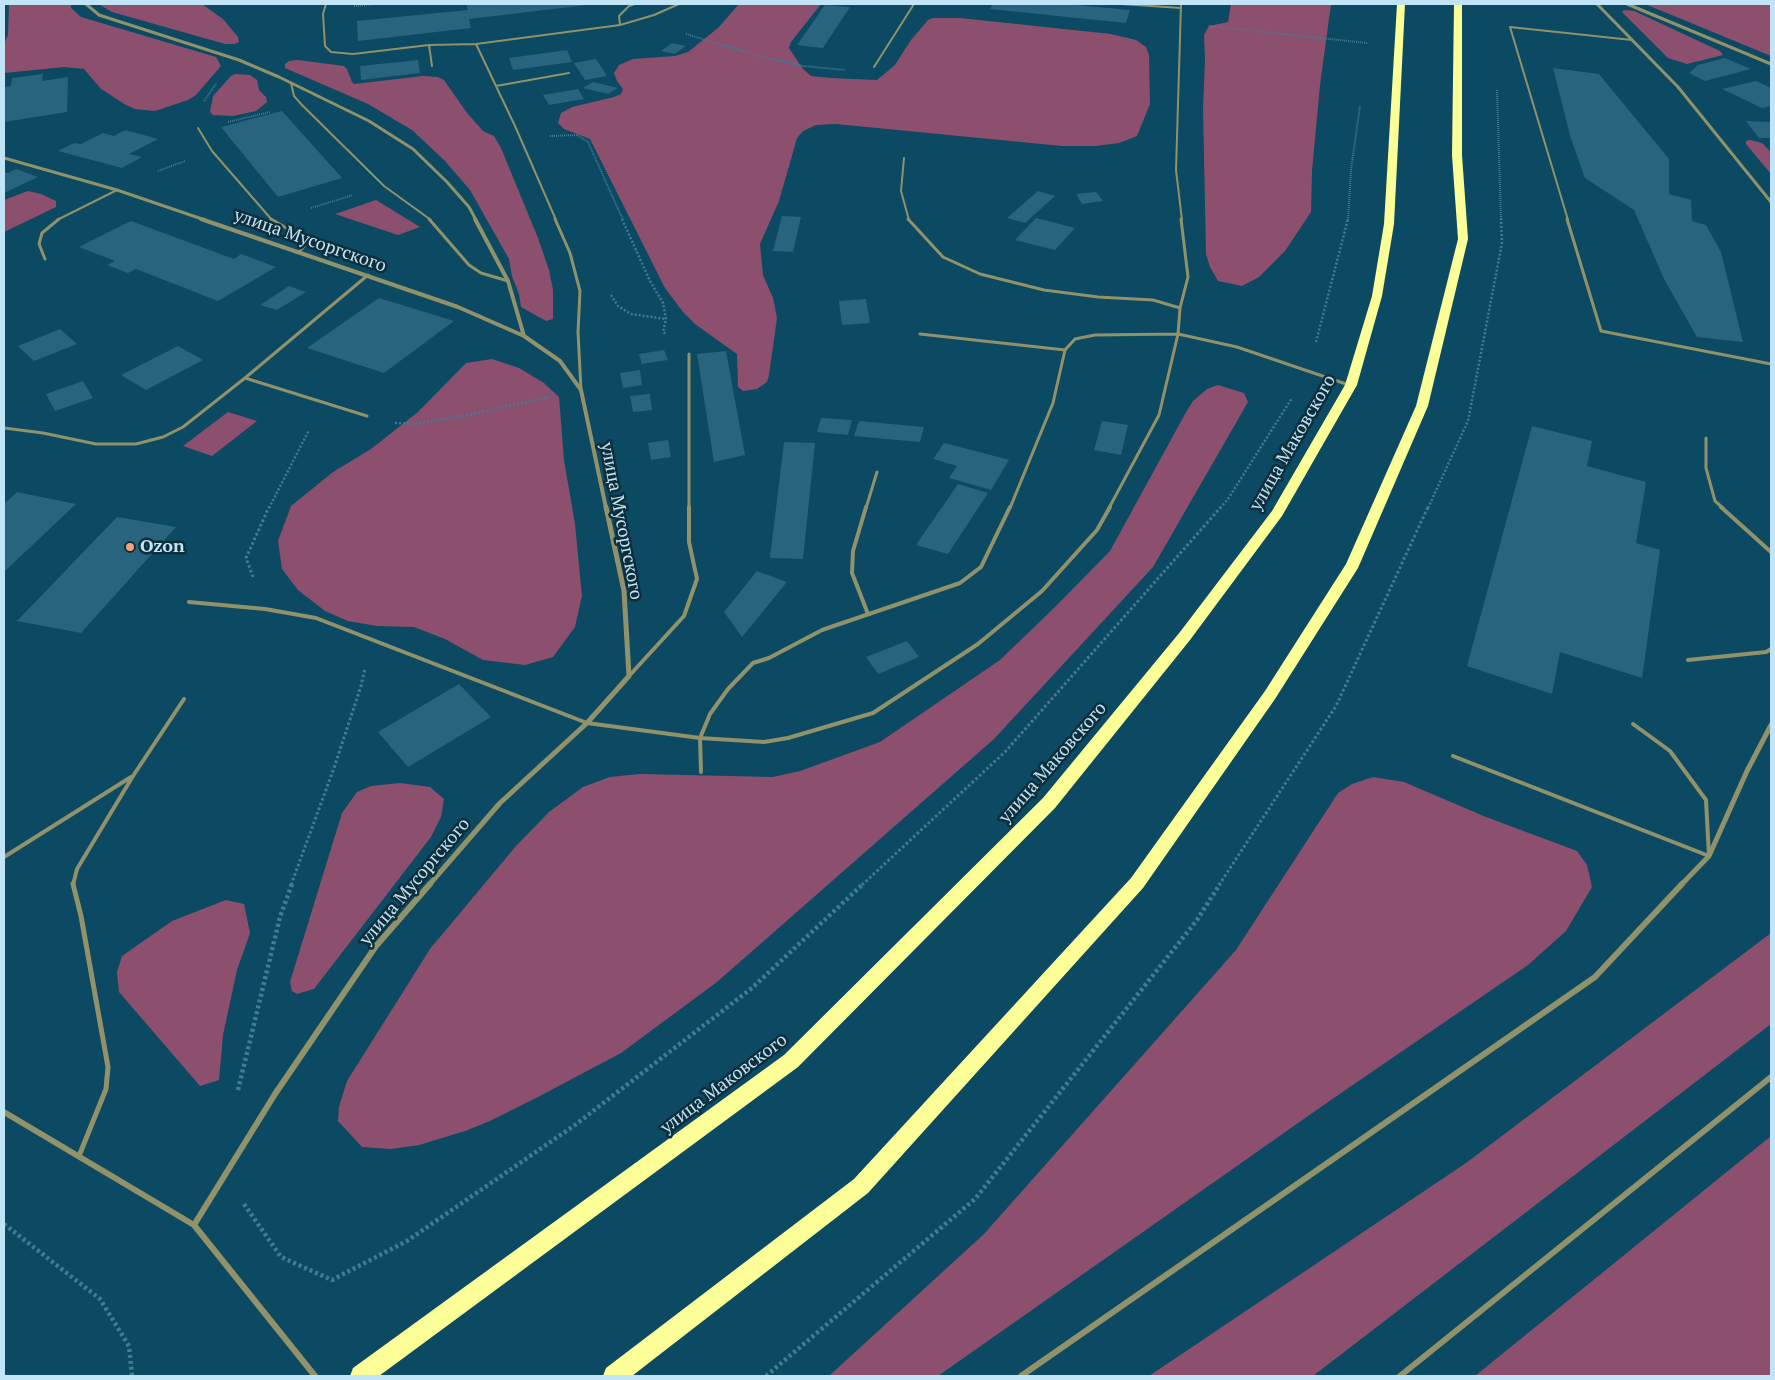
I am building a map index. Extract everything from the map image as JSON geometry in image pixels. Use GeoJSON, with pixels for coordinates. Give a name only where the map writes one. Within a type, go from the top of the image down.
{"type":"FeatureCollection","features":[{"type":"Feature","properties":{"kind":"highway","name":"улица Маковского"},"geometry":{"type":"LineString","coordinates":[[361,1376],[791,1061],[1049,804],[1185,636],[1277,513],[1351,385],[1378,296],[1389,224],[1401,4]]}},
{"type":"Feature","properties":{"kind":"highway"},"geometry":{"type":"LineString","coordinates":[[614,1376],[861,1186],[1137,883],[1270,695],[1353,565],[1422,406],[1463,239],[1457,155],[1458,4]]}},
{"type":"Feature","properties":{"kind":"street"},"geometry":{"type":"LineString","coordinates":[[86,4],[99,15],[239,60],[291,83],[369,121],[413,149],[469,207],[508,281],[524,336]]}},
{"type":"Feature","properties":{"kind":"street"},"geometry":{"type":"LineString","coordinates":[[1597,4],[1678,86],[1771,202]]}},
{"type":"Feature","properties":{"kind":"street"},"geometry":{"type":"LineString","coordinates":[[1627,4],[1771,64]]}},
{"type":"Feature","properties":{"kind":"street","name":"улица Мусоргского"},"geometry":{"type":"LineString","coordinates":[[5,158],[117,190],[458,307],[524,336],[560,361],[581,390],[624,591],[629,676],[587,723],[500,803],[376,946],[274,1094],[194,1225]]}},
{"type":"Feature","properties":{"kind":"street"},"geometry":{"type":"LineString","coordinates":[[1021,1376],[1595,977],[1709,856],[1747,771],[1771,725]]}},
{"type":"Feature","properties":{"kind":"street"},"geometry":{"type":"LineString","coordinates":[[1400,1376],[1771,1077]]}},
{"type":"Feature","properties":{"kind":"street"},"geometry":{"type":"LineString","coordinates":[[4,1112],[194,1225],[315,1376]]}},
{"type":"Feature","properties":{"kind":"lane"},"geometry":{"type":"LineString","coordinates":[[326,4],[323,14],[325,46],[331,52],[353,54],[429,45],[476,44],[620,25],[654,15],[679,4]]}},
{"type":"Feature","properties":{"kind":"lane"},"geometry":{"type":"LineString","coordinates":[[620,25],[618,16],[629,6],[635,4]]}},
{"type":"Feature","properties":{"kind":"lane"},"geometry":{"type":"LineString","coordinates":[[874,67],[914,4]]}},
{"type":"Feature","properties":{"kind":"lane"},"geometry":{"type":"LineString","coordinates":[[1121,4],[1181,8]]}},
{"type":"Feature","properties":{"kind":"lane"},"geometry":{"type":"LineString","coordinates":[[189,602],[264,609],[316,618],[587,723],[700,738],[764,742],[788,738],[873,713],[978,644],[1042,591],[1097,530],[1159,415],[1178,334],[1180,308],[1188,277],[1176,170],[1180,4]]}},
{"type":"Feature","properties":{"kind":"lane"},"geometry":{"type":"LineString","coordinates":[[1632,40],[1510,27],[1601,331],[1771,364]]}},
{"type":"Feature","properties":{"kind":"lane"},"geometry":{"type":"LineString","coordinates":[[476,44],[516,126],[570,253],[580,291],[578,332],[581,390]]}},
{"type":"Feature","properties":{"kind":"lane"},"geometry":{"type":"LineString","coordinates":[[429,45],[432,66]]}},
{"type":"Feature","properties":{"kind":"lane"},"geometry":{"type":"LineString","coordinates":[[496,86],[569,73]]}},
{"type":"Feature","properties":{"kind":"lane"},"geometry":{"type":"LineString","coordinates":[[291,83],[294,96],[302,105],[384,186],[432,221],[470,266],[480,273],[508,281]]}},
{"type":"Feature","properties":{"kind":"lane"},"geometry":{"type":"LineString","coordinates":[[198,128],[212,150],[272,220],[300,236],[304,246],[299,252]]}},
{"type":"Feature","properties":{"kind":"lane"},"geometry":{"type":"LineString","coordinates":[[904,158],[901,191],[907,218],[943,257],[980,274],[1044,290],[1098,297],[1153,300],[1180,308]]}},
{"type":"Feature","properties":{"kind":"lane"},"geometry":{"type":"LineString","coordinates":[[45,259],[39,244],[42,233],[58,220],[96,198],[117,190]]}},
{"type":"Feature","properties":{"kind":"lane"},"geometry":{"type":"LineString","coordinates":[[4,428],[44,433],[96,444],[136,444],[163,437],[183,427],[368,275]]}},
{"type":"Feature","properties":{"kind":"lane"},"geometry":{"type":"LineString","coordinates":[[920,334],[1065,350]]}},
{"type":"Feature","properties":{"kind":"lane"},"geometry":{"type":"LineString","coordinates":[[701,772],[700,738],[710,714],[728,689],[753,663],[769,658],[822,630],[960,583],[980,567],[1000,531],[1053,404],[1065,350],[1074,339],[1095,335],[1178,334],[1237,347],[1351,385]]}},
{"type":"Feature","properties":{"kind":"lane"},"geometry":{"type":"LineString","coordinates":[[629,676],[684,616],[697,578],[689,542],[689,354]]}},
{"type":"Feature","properties":{"kind":"lane"},"geometry":{"type":"LineString","coordinates":[[245,378],[367,416]]}},
{"type":"Feature","properties":{"kind":"lane"},"geometry":{"type":"LineString","coordinates":[[1706,438],[1706,468],[1715,501],[1771,552]]}},
{"type":"Feature","properties":{"kind":"lane"},"geometry":{"type":"LineString","coordinates":[[868,614],[852,573],[853,551],[877,472]]}},
{"type":"Feature","properties":{"kind":"lane"},"geometry":{"type":"LineString","coordinates":[[1688,660],[1766,652],[1771,649]]}},
{"type":"Feature","properties":{"kind":"lane"},"geometry":{"type":"LineString","coordinates":[[79,1156],[106,1089],[108,1067],[81,916],[73,885],[77,869],[133,776],[184,699]]}},
{"type":"Feature","properties":{"kind":"lane"},"geometry":{"type":"LineString","coordinates":[[1453,756],[1709,856],[1706,800],[1670,751],[1633,724]]}},
{"type":"Feature","properties":{"kind":"lane"},"geometry":{"type":"LineString","coordinates":[[4,857],[133,776]]}},
{"type":"Feature","properties":{"kind":"path"},"geometry":{"type":"LineString","coordinates":[[654,15],[682,33],[759,56],[803,66],[858,70],[874,67]]}},
{"type":"Feature","properties":{"kind":"path"},"geometry":{"type":"LineString","coordinates":[[1181,23],[1370,43],[1370,36]]}},
{"type":"Feature","properties":{"kind":"path"},"geometry":{"type":"LineString","coordinates":[[239,60],[225,73],[206,97],[193,126],[198,128],[302,105]]}},
{"type":"Feature","properties":{"kind":"path"},"geometry":{"type":"LineString","coordinates":[[224,1175],[281,1257],[332,1280],[407,1241],[575,1125],[752,988],[1005,752],[1228,499],[1308,371],[1348,222],[1351,170],[1361,102]]}},
{"type":"Feature","properties":{"kind":"path"},"geometry":{"type":"LineString","coordinates":[[542,136],[577,135],[588,142],[650,281],[663,303],[666,319],[663,332],[689,354]]}},
{"type":"Feature","properties":{"kind":"path"},"geometry":{"type":"LineString","coordinates":[[110,189],[212,150]]}},
{"type":"Feature","properties":{"kind":"path"},"geometry":{"type":"LineString","coordinates":[[367,416],[390,423],[416,424],[468,415],[581,390]]}},
{"type":"Feature","properties":{"kind":"path"},"geometry":{"type":"LineString","coordinates":[[264,609],[246,558],[273,498],[323,402]]}},
{"type":"Feature","properties":{"kind":"path"},"geometry":{"type":"LineString","coordinates":[[236,1097],[280,917],[361,686],[365,668],[360,663]]}},
{"type":"Feature","properties":{"kind":"path"},"geometry":{"type":"LineString","coordinates":[[4,1224],[100,1299],[129,1346],[132,1376]]}},
{"type":"Feature","properties":{"kind":"shaded area"},"geometry":{"type":"Polygon","coordinates":[[[9,4],[71,4],[71,8],[81,17],[216,57],[221,66],[196,95],[188,100],[155,111],[135,109],[126,105],[101,89],[84,69],[64,67],[4,73],[4,44],[8,35],[9,4]]]}},
{"type":"Feature","properties":{"kind":"shaded area"},"geometry":{"type":"Polygon","coordinates":[[[202,4],[223,19],[238,37],[239,42],[225,44],[112,12],[100,5],[202,4]]]}},
{"type":"Feature","properties":{"kind":"shaded area"},"geometry":{"type":"Polygon","coordinates":[[[739,4],[821,4],[791,42],[789,48],[803,69],[811,76],[831,78],[877,80],[895,65],[911,40],[928,20],[933,18],[960,18],[1111,34],[1136,40],[1146,47],[1149,55],[1150,104],[1137,136],[1119,143],[1096,146],[1062,146],[836,124],[816,125],[803,131],[797,138],[779,201],[760,244],[763,275],[773,298],[777,318],[769,375],[767,382],[757,389],[743,391],[738,387],[737,354],[695,324],[683,312],[665,288],[590,139],[564,129],[558,123],[561,113],[572,107],[621,94],[623,89],[614,73],[619,65],[633,59],[675,56],[688,52],[718,28],[739,4]]]}},
{"type":"Feature","properties":{"kind":"shaded area"},"geometry":{"type":"Polygon","coordinates":[[[1231,4],[1331,4],[1320,85],[1312,171],[1311,212],[1285,251],[1259,277],[1242,286],[1218,281],[1210,267],[1206,254],[1203,109],[1204,35],[1209,26],[1228,22],[1231,4]]]}},
{"type":"Feature","properties":{"kind":"shaded area"},"geometry":{"type":"Polygon","coordinates":[[[1645,4],[1771,4],[1771,56],[1645,4]]]}},
{"type":"Feature","properties":{"kind":"shaded area"},"geometry":{"type":"Polygon","coordinates":[[[1624,10],[1634,11],[1720,51],[1723,55],[1687,64],[1668,58],[1622,12],[1624,10]]]}},
{"type":"Feature","properties":{"kind":"shaded area"},"geometry":{"type":"Polygon","coordinates":[[[298,60],[344,66],[354,84],[423,76],[438,77],[444,80],[467,113],[483,131],[494,136],[501,148],[549,270],[553,290],[553,319],[546,321],[521,307],[509,259],[470,190],[445,161],[412,130],[368,104],[285,68],[285,64],[289,61],[298,60]]]}},
{"type":"Feature","properties":{"kind":"shaded area"},"geometry":{"type":"Polygon","coordinates":[[[235,74],[250,75],[257,80],[259,90],[266,97],[267,102],[256,111],[233,116],[213,115],[210,112],[213,96],[235,74]]]}},
{"type":"Feature","properties":{"kind":"shaded area"},"geometry":{"type":"Polygon","coordinates":[[[1746,141],[1762,143],[1771,152],[1771,174],[1746,144],[1746,141]]]}},
{"type":"Feature","properties":{"kind":"shaded area"},"geometry":{"type":"Polygon","coordinates":[[[28,191],[41,194],[56,201],[56,207],[4,232],[4,200],[28,191]]]}},
{"type":"Feature","properties":{"kind":"shaded area"},"geometry":{"type":"Polygon","coordinates":[[[376,200],[420,227],[398,235],[335,214],[376,200]]]}},
{"type":"Feature","properties":{"kind":"shaded area"},"geometry":{"type":"Polygon","coordinates":[[[492,359],[519,368],[544,383],[559,397],[564,460],[575,524],[582,596],[575,627],[553,657],[525,665],[483,660],[445,639],[414,627],[377,626],[348,621],[325,611],[298,590],[282,569],[278,541],[291,506],[333,472],[371,449],[418,412],[466,363],[492,359]]]}},
{"type":"Feature","properties":{"kind":"shaded area"},"geometry":{"type":"Polygon","coordinates":[[[1218,385],[1244,393],[1248,402],[1153,567],[994,739],[717,982],[621,1053],[490,1121],[465,1131],[419,1145],[391,1149],[362,1147],[338,1121],[339,1107],[347,1081],[430,949],[516,846],[549,812],[583,787],[610,777],[640,774],[773,777],[800,771],[880,742],[1000,660],[1110,551],[1193,401],[1207,389],[1218,385]]]}},
{"type":"Feature","properties":{"kind":"shaded area"},"geometry":{"type":"Polygon","coordinates":[[[228,412],[257,421],[212,456],[183,446],[228,412]]]}},
{"type":"Feature","properties":{"kind":"shaded area"},"geometry":{"type":"Polygon","coordinates":[[[1373,777],[1404,782],[1486,817],[1577,851],[1587,865],[1592,887],[1566,931],[1528,965],[1328,1102],[938,1376],[829,1376],[984,1234],[1236,950],[1338,793],[1352,784],[1373,777]]]}},
{"type":"Feature","properties":{"kind":"shaded area"},"geometry":{"type":"Polygon","coordinates":[[[400,783],[430,787],[444,799],[441,817],[431,837],[314,989],[297,994],[292,991],[290,982],[342,813],[357,792],[371,786],[400,783]]]}},
{"type":"Feature","properties":{"kind":"shaded area"},"geometry":{"type":"Polygon","coordinates":[[[226,900],[244,904],[250,933],[237,970],[223,1035],[219,1080],[200,1086],[119,992],[117,972],[122,956],[172,921],[226,900]]]}},
{"type":"Feature","properties":{"kind":"shaded area"},"geometry":{"type":"Polygon","coordinates":[[[1771,933],[1771,1024],[1313,1376],[1149,1376],[1466,1163],[1771,933]]]}},
{"type":"Feature","properties":{"kind":"shaded area"},"geometry":{"type":"Polygon","coordinates":[[[1771,1136],[1771,1376],[1475,1376],[1771,1136]]]}},
{"type":"Feature","properties":{"kind":"building"},"geometry":{"type":"Polygon","coordinates":[[[466,4],[587,5],[469,19],[471,28],[358,41],[357,21],[468,10],[466,4]]]}},
{"type":"Feature","properties":{"kind":"building"},"geometry":{"type":"Polygon","coordinates":[[[993,4],[1066,4],[1130,10],[1126,23],[990,9],[993,4]]]}},
{"type":"Feature","properties":{"kind":"building"},"geometry":{"type":"Polygon","coordinates":[[[825,5],[850,7],[823,48],[797,45],[825,5]]]}},
{"type":"Feature","properties":{"kind":"building"},"geometry":{"type":"Polygon","coordinates":[[[672,43],[686,46],[675,54],[661,51],[672,43]]]}},
{"type":"Feature","properties":{"kind":"building"},"geometry":{"type":"Polygon","coordinates":[[[567,50],[572,62],[513,70],[509,58],[567,50]]]}},
{"type":"Feature","properties":{"kind":"building"},"geometry":{"type":"Polygon","coordinates":[[[1725,58],[1751,69],[1705,81],[1689,73],[1698,65],[1725,58]]]}},
{"type":"Feature","properties":{"kind":"building"},"geometry":{"type":"Polygon","coordinates":[[[596,59],[607,76],[585,80],[574,63],[596,59]]]}},
{"type":"Feature","properties":{"kind":"building"},"geometry":{"type":"Polygon","coordinates":[[[418,60],[420,73],[361,80],[360,66],[418,60]]]}},
{"type":"Feature","properties":{"kind":"building"},"geometry":{"type":"Polygon","coordinates":[[[1553,68],[1599,74],[1669,159],[1669,194],[1691,200],[1692,221],[1706,225],[1721,252],[1743,342],[1697,337],[1664,279],[1634,210],[1585,178],[1571,139],[1553,68]]]}},
{"type":"Feature","properties":{"kind":"building"},"geometry":{"type":"Polygon","coordinates":[[[43,74],[42,81],[68,77],[67,112],[4,122],[4,87],[11,86],[12,78],[43,74]]]}},
{"type":"Feature","properties":{"kind":"building"},"geometry":{"type":"Polygon","coordinates":[[[1756,81],[1771,88],[1771,106],[1762,108],[1722,89],[1756,81]]]}},
{"type":"Feature","properties":{"kind":"building"},"geometry":{"type":"Polygon","coordinates":[[[593,82],[618,88],[608,94],[583,88],[593,82]]]}},
{"type":"Feature","properties":{"kind":"building"},"geometry":{"type":"Polygon","coordinates":[[[578,89],[584,99],[549,105],[543,95],[578,89]]]}},
{"type":"Feature","properties":{"kind":"building"},"geometry":{"type":"Polygon","coordinates":[[[282,111],[342,178],[278,197],[221,127],[282,111]]]}},
{"type":"Feature","properties":{"kind":"building"},"geometry":{"type":"Polygon","coordinates":[[[1746,121],[1771,122],[1771,138],[1759,138],[1746,121]]]}},
{"type":"Feature","properties":{"kind":"building"},"geometry":{"type":"Polygon","coordinates":[[[125,130],[158,139],[129,154],[142,157],[122,168],[58,151],[74,143],[81,144],[103,133],[114,136],[125,130]]]}},
{"type":"Feature","properties":{"kind":"building"},"geometry":{"type":"Polygon","coordinates":[[[16,169],[38,177],[4,193],[4,172],[8,173],[16,169]]]}},
{"type":"Feature","properties":{"kind":"building"},"geometry":{"type":"Polygon","coordinates":[[[1038,191],[1055,196],[1025,223],[1007,218],[1038,191]]]}},
{"type":"Feature","properties":{"kind":"building"},"geometry":{"type":"Polygon","coordinates":[[[1096,192],[1103,201],[1082,204],[1076,194],[1096,192]]]}},
{"type":"Feature","properties":{"kind":"building"},"geometry":{"type":"Polygon","coordinates":[[[782,216],[801,217],[793,252],[773,251],[782,216]]]}},
{"type":"Feature","properties":{"kind":"building"},"geometry":{"type":"Polygon","coordinates":[[[1036,218],[1075,228],[1055,250],[1015,240],[1036,218]]]}},
{"type":"Feature","properties":{"kind":"building"},"geometry":{"type":"Polygon","coordinates":[[[131,221],[234,259],[241,254],[276,267],[218,301],[136,269],[128,273],[107,265],[115,261],[79,247],[131,221]]]}},
{"type":"Feature","properties":{"kind":"building"},"geometry":{"type":"Polygon","coordinates":[[[289,286],[306,292],[277,310],[260,305],[289,286]]]}},
{"type":"Feature","properties":{"kind":"building"},"geometry":{"type":"Polygon","coordinates":[[[379,298],[454,321],[384,373],[307,348],[379,298]]]}},
{"type":"Feature","properties":{"kind":"building"},"geometry":{"type":"Polygon","coordinates":[[[866,299],[870,323],[842,325],[839,301],[866,299]]]}},
{"type":"Feature","properties":{"kind":"building"},"geometry":{"type":"Polygon","coordinates":[[[60,329],[77,344],[34,361],[18,346],[60,329]]]}},
{"type":"Feature","properties":{"kind":"building"},"geometry":{"type":"Polygon","coordinates":[[[178,346],[203,360],[146,390],[121,375],[178,346]]]}},
{"type":"Feature","properties":{"kind":"building"},"geometry":{"type":"Polygon","coordinates":[[[664,350],[668,360],[642,364],[639,354],[664,350]]]}},
{"type":"Feature","properties":{"kind":"building"},"geometry":{"type":"Polygon","coordinates":[[[726,351],[745,455],[714,462],[697,354],[726,351]]]}},
{"type":"Feature","properties":{"kind":"building"},"geometry":{"type":"Polygon","coordinates":[[[640,370],[642,385],[623,388],[620,373],[640,370]]]}},
{"type":"Feature","properties":{"kind":"building"},"geometry":{"type":"Polygon","coordinates":[[[83,381],[93,398],[55,411],[46,394],[83,381]]]}},
{"type":"Feature","properties":{"kind":"building"},"geometry":{"type":"Polygon","coordinates":[[[650,394],[652,410],[633,412],[630,396],[650,394]]]}},
{"type":"Feature","properties":{"kind":"building"},"geometry":{"type":"Polygon","coordinates":[[[821,418],[852,420],[848,435],[817,432],[821,418]]]}},
{"type":"Feature","properties":{"kind":"building"},"geometry":{"type":"Polygon","coordinates":[[[859,421],[924,427],[920,442],[854,436],[859,421]]]}},
{"type":"Feature","properties":{"kind":"building"},"geometry":{"type":"Polygon","coordinates":[[[1102,421],[1128,425],[1121,455],[1094,450],[1102,421]]]}},
{"type":"Feature","properties":{"kind":"building"},"geometry":{"type":"Polygon","coordinates":[[[1532,426],[1592,441],[1587,466],[1646,482],[1636,543],[1660,550],[1642,678],[1560,652],[1552,694],[1467,666],[1532,426]]]}},
{"type":"Feature","properties":{"kind":"building"},"geometry":{"type":"Polygon","coordinates":[[[668,440],[671,457],[651,460],[648,443],[668,440]]]}},
{"type":"Feature","properties":{"kind":"building"},"geometry":{"type":"Polygon","coordinates":[[[784,442],[815,443],[803,559],[770,558],[784,442]]]}},
{"type":"Feature","properties":{"kind":"building"},"geometry":{"type":"Polygon","coordinates":[[[944,443],[1009,460],[991,490],[949,478],[957,466],[933,459],[944,443]]]}},
{"type":"Feature","properties":{"kind":"building"},"geometry":{"type":"Polygon","coordinates":[[[958,484],[988,493],[948,554],[916,545],[958,484]]]}},
{"type":"Feature","properties":{"kind":"building"},"geometry":{"type":"Polygon","coordinates":[[[17,492],[76,504],[4,572],[4,504],[17,492]]]}},
{"type":"Feature","properties":{"kind":"building"},"geometry":{"type":"Polygon","coordinates":[[[117,517],[176,527],[81,633],[17,621],[117,517]]]}},
{"type":"Feature","properties":{"kind":"building"},"geometry":{"type":"Polygon","coordinates":[[[757,571],[787,582],[742,637],[724,612],[757,571]]]}},
{"type":"Feature","properties":{"kind":"building"},"geometry":{"type":"Polygon","coordinates":[[[907,641],[919,657],[878,674],[866,657],[907,641]]]}},
{"type":"Feature","properties":{"kind":"building"},"geometry":{"type":"Polygon","coordinates":[[[459,684],[491,717],[408,767],[378,732],[459,684]]]}},
{"type":"Feature","properties":{"kind":"place","name":"Ozon"},"geometry":{"type":"Point","coordinates":[130,547]}}]}
